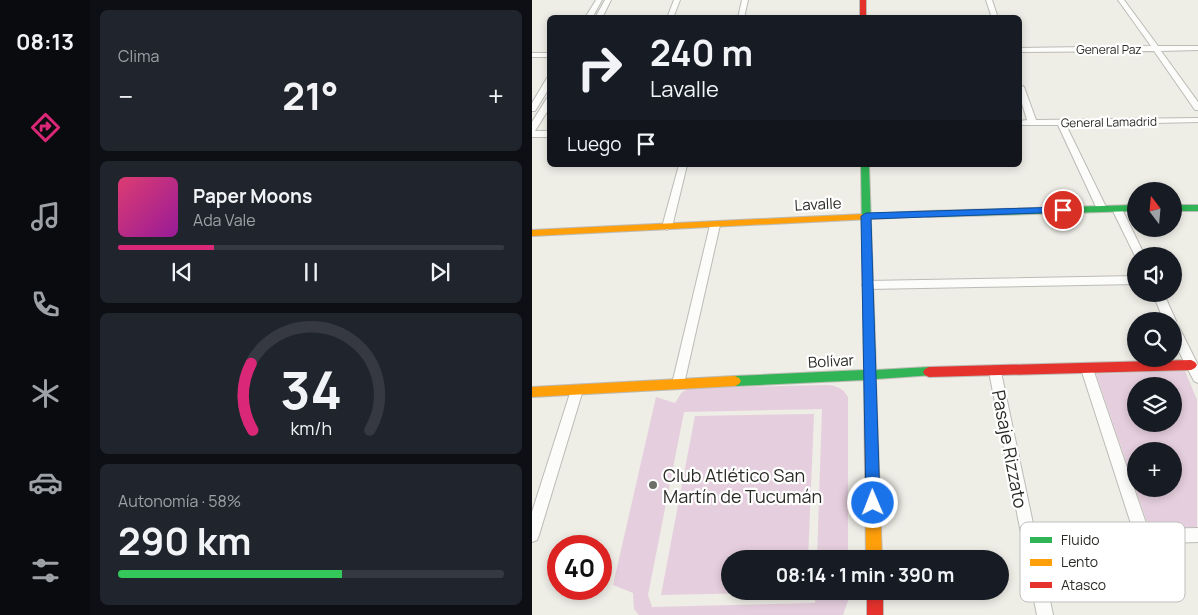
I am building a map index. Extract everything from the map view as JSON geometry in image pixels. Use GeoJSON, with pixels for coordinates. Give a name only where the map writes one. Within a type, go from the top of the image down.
{"type":"FeatureCollection","features":[{"type":"Feature","properties":{"kind":"street"},"geometry":{"type":"LineString","coordinates":[[590,15],[599,0]]}},
{"type":"Feature","properties":{"kind":"street"},"geometry":{"type":"LineString","coordinates":[[600,15],[608,0]]}},
{"type":"Feature","properties":{"kind":"street"},"geometry":{"type":"LineString","coordinates":[[671,15],[677,0]]}},
{"type":"Feature","properties":{"kind":"street"},"geometry":{"type":"LineString","coordinates":[[742,15],[744,0]]}},
{"type":"Feature","properties":{"kind":"street"},"geometry":{"type":"LineString","coordinates":[[863,0],[863,15]]}},
{"type":"Feature","properties":{"kind":"street"},"geometry":{"type":"LineString","coordinates":[[989,0],[994,15]]}},
{"type":"Feature","properties":{"kind":"street"},"geometry":{"type":"LineString","coordinates":[[1121,0],[1198,108]]}},
{"type":"Feature","properties":{"kind":"street","name":"General Paz"},"geometry":{"type":"LineString","coordinates":[[1022,50],[1198,48]]}},
{"type":"Feature","properties":{"kind":"street"},"geometry":{"type":"LineString","coordinates":[[532,55],[547,55]]}},
{"type":"Feature","properties":{"kind":"street"},"geometry":{"type":"LineString","coordinates":[[532,109],[547,85]]}},
{"type":"Feature","properties":{"kind":"street"},"geometry":{"type":"LineString","coordinates":[[1022,93],[1032,122]]}},
{"type":"Feature","properties":{"kind":"street"},"geometry":{"type":"LineString","coordinates":[[532,129],[547,105]]}},
{"type":"Feature","properties":{"kind":"street","name":"General Lamadrid"},"geometry":{"type":"LineString","coordinates":[[1022,123],[1198,120]]}},
{"type":"Feature","properties":{"kind":"street"},"geometry":{"type":"LineString","coordinates":[[1061,122],[1102,209]]}},
{"type":"Feature","properties":{"kind":"street"},"geometry":{"type":"LineString","coordinates":[[532,134],[547,134]]}},
{"type":"Feature","properties":{"kind":"street"},"geometry":{"type":"LineString","coordinates":[[667,227],[682,167]]}},
{"type":"Feature","properties":{"kind":"street"},"geometry":{"type":"LineString","coordinates":[[865,167],[874,550]]}},
{"type":"Feature","properties":{"kind":"street","name":"Lavalle"},"geometry":{"type":"LineString","coordinates":[[532,233],[866,216],[1127,208]]}},
{"type":"Feature","properties":{"kind":"street"},"geometry":{"type":"LineString","coordinates":[[1182,208],[1198,208]]}},
{"type":"Feature","properties":{"kind":"street"},"geometry":{"type":"LineString","coordinates":[[1117,209],[1136,247]]}},
{"type":"Feature","properties":{"kind":"street"},"geometry":{"type":"LineString","coordinates":[[678,384],[715,225]]}},
{"type":"Feature","properties":{"kind":"street"},"geometry":{"type":"LineString","coordinates":[[867,284],[1127,280]]}},
{"type":"Feature","properties":{"kind":"street"},"geometry":{"type":"LineString","coordinates":[[1182,346],[1198,378]]}},
{"type":"Feature","properties":{"kind":"street","name":"Bolívar"},"geometry":{"type":"LineString","coordinates":[[532,392],[871,374],[1191,365]]}},
{"type":"Feature","properties":{"kind":"street"},"geometry":{"type":"LineString","coordinates":[[1086,369],[1138,522]]}},
{"type":"Feature","properties":{"kind":"street","name":"Pasaje Rizzato"},"geometry":{"type":"LineString","coordinates":[[995,372],[1024,522]]}},
{"type":"Feature","properties":{"kind":"street"},"geometry":{"type":"LineString","coordinates":[[532,536],[577,390]]}},
{"type":"Feature","properties":{"kind":"street"},"geometry":{"type":"LineString","coordinates":[[1185,535],[1198,535]]}},
{"type":"Feature","properties":{"kind":"street"},"geometry":{"type":"LineString","coordinates":[[875,600],[875,615]]}},
{"type":"Feature","properties":{"kind":"street","name":"Pasaje Rizzato"},"geometry":{"type":"LineString","coordinates":[[1042,602],[1045,615]]}},
{"type":"Feature","properties":{"kind":"shaded area"},"geometry":{"type":"Polygon","coordinates":[[[1185,371],[1197,400],[1197,527],[1185,527],[1185,522],[1147,522],[1138,497],[1182,497],[1182,442],[1127,442],[1127,464],[1096,374],[1185,371]]]}},
{"type":"Feature","properties":{"kind":"shaded area","name":"Club Atlético San Martín de Tucumán"},"geometry":{"type":"Polygon","coordinates":[[[825,385],[844,391],[848,397],[848,550],[817,550],[822,409],[684,412],[648,595],[652,607],[815,603],[815,600],[848,600],[843,615],[639,615],[634,609],[633,593],[613,585],[656,397],[675,403],[682,392],[691,388],[825,385]]]}},
{"type":"Feature","properties":{"kind":"shaded area"},"geometry":{"type":"Polygon","coordinates":[[[814,414],[808,550],[721,550],[721,594],[661,595],[695,416],[814,414]]]}},
{"type":"Feature","properties":{"kind":"traffic: fast"},"geometry":{"type":"LineString","coordinates":[[865,167],[870,381]]}},
{"type":"Feature","properties":{"kind":"traffic: fast"},"geometry":{"type":"LineString","coordinates":[[927,214],[1127,208]]}},
{"type":"Feature","properties":{"kind":"traffic: fast"},"geometry":{"type":"LineString","coordinates":[[1182,208],[1198,208]]}},
{"type":"Feature","properties":{"kind":"traffic: fast"},"geometry":{"type":"LineString","coordinates":[[735,381],[929,372]]}},
{"type":"Feature","properties":{"kind":"traffic: slow"},"geometry":{"type":"LineString","coordinates":[[532,233],[927,214]]}},
{"type":"Feature","properties":{"kind":"traffic: slow"},"geometry":{"type":"LineString","coordinates":[[532,392],[735,381]]}},
{"type":"Feature","properties":{"kind":"traffic: slow"},"geometry":{"type":"LineString","coordinates":[[870,381],[874,550]]}},
{"type":"Feature","properties":{"kind":"traffic: jam"},"geometry":{"type":"LineString","coordinates":[[863,0],[863,15]]}},
{"type":"Feature","properties":{"kind":"traffic: jam"},"geometry":{"type":"LineString","coordinates":[[929,372],[1191,365]]}},
{"type":"Feature","properties":{"kind":"traffic: jam"},"geometry":{"type":"LineString","coordinates":[[875,600],[875,615]]}},
{"type":"Feature","properties":{"kind":"place","name":"Club Atlético San Martín de Tucumán"},"geometry":{"type":"Point","coordinates":[653,485]}},
{"type":"Feature","properties":{"kind":"route"},"geometry":{"type":"LineString","coordinates":[[873,503],[866,216],[1063,210]]}}]}
